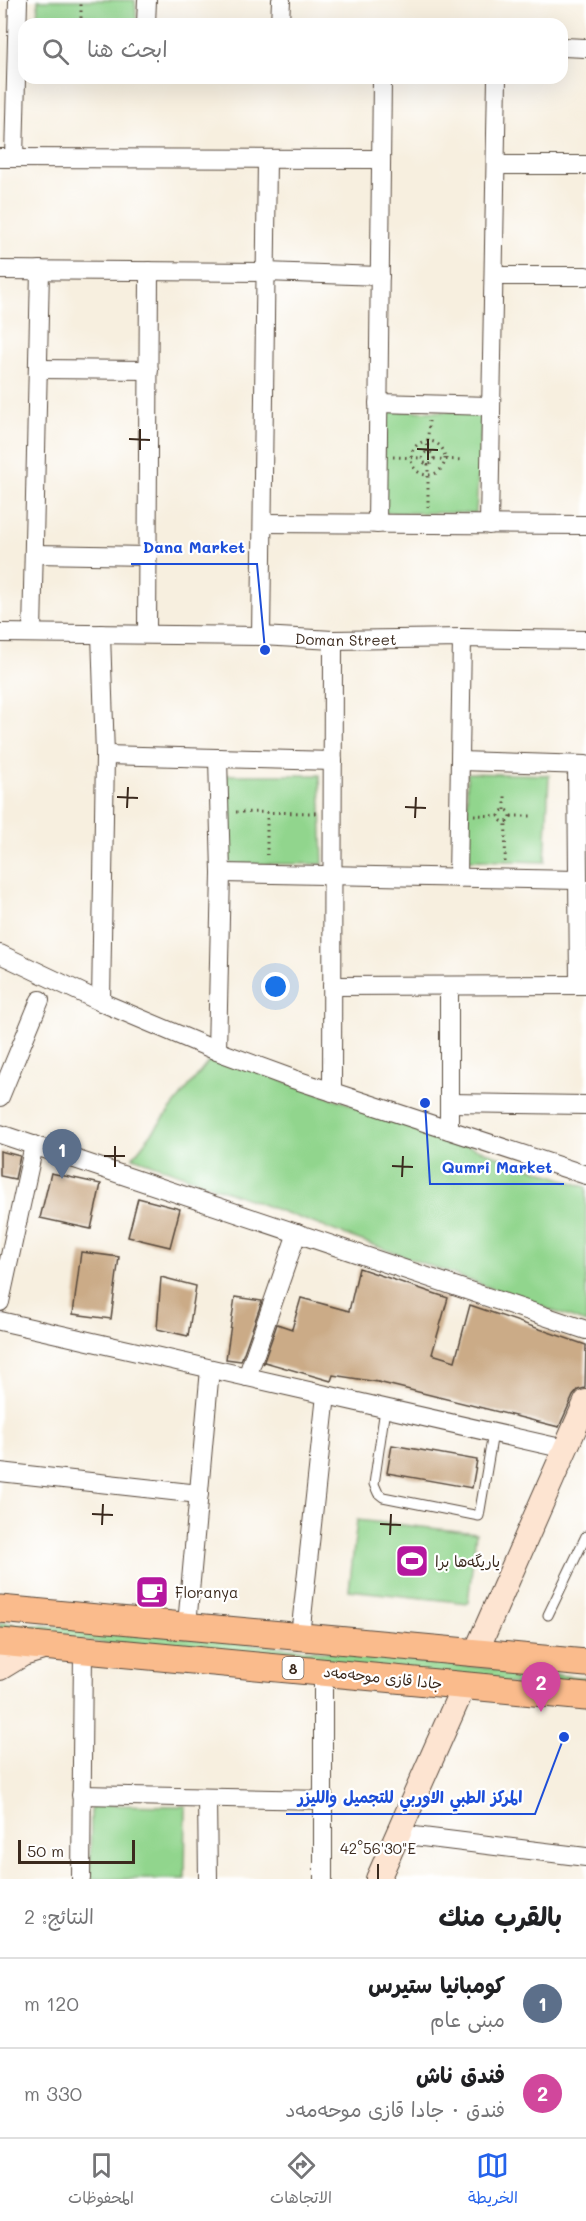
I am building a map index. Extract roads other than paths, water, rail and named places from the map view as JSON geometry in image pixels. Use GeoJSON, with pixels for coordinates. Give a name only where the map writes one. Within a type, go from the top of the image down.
{"type":"FeatureCollection","features":[{"type":"Feature","properties":{"kind":"main road","name":"8"},"geometry":{"type":"LineString","coordinates":[[0,1609],[586,1663]]}},
{"type":"Feature","properties":{"kind":"main road","name":"جادا قازی موحەمەد"},"geometry":{"type":"LineString","coordinates":[[0,1642],[586,1697]]}},
{"type":"Feature","properties":{"kind":"street"},"geometry":{"type":"LineString","coordinates":[[18,0],[19,18]]}},
{"type":"Feature","properties":{"kind":"street"},"geometry":{"type":"LineString","coordinates":[[146,18],[147,0]]}},
{"type":"Feature","properties":{"kind":"street"},"geometry":{"type":"LineString","coordinates":[[280,18],[281,0]]}},
{"type":"Feature","properties":{"kind":"street"},"geometry":{"type":"LineString","coordinates":[[568,47],[586,48]]}},
{"type":"Feature","properties":{"kind":"street"},"geometry":{"type":"LineString","coordinates":[[18,68],[7,158],[381,159]]}},
{"type":"Feature","properties":{"kind":"street"},"geometry":{"type":"LineString","coordinates":[[377,524],[382,84]]}},
{"type":"Feature","properties":{"kind":"street"},"geometry":{"type":"LineString","coordinates":[[489,525],[497,84]]}},
{"type":"Feature","properties":{"kind":"street"},"geometry":{"type":"LineString","coordinates":[[261,636],[267,159]]}},
{"type":"Feature","properties":{"kind":"street"},"geometry":{"type":"LineString","coordinates":[[496,165],[586,165]]}},
{"type":"Feature","properties":{"kind":"street"},"geometry":{"type":"LineString","coordinates":[[0,270],[265,272],[380,276]]}},
{"type":"Feature","properties":{"kind":"street"},"geometry":{"type":"LineString","coordinates":[[32,633],[40,270]]}},
{"type":"Feature","properties":{"kind":"street"},"geometry":{"type":"LineString","coordinates":[[147,634],[149,271]]}},
{"type":"Feature","properties":{"kind":"street"},"geometry":{"type":"LineString","coordinates":[[494,276],[586,276]]}},
{"type":"Feature","properties":{"kind":"street"},"geometry":{"type":"LineString","coordinates":[[38,369],[149,370]]}},
{"type":"Feature","properties":{"kind":"street"},"geometry":{"type":"LineString","coordinates":[[378,403],[491,405]]}},
{"type":"Feature","properties":{"kind":"street"},"geometry":{"type":"LineString","coordinates":[[263,523],[586,525]]}},
{"type":"Feature","properties":{"kind":"street"},"geometry":{"type":"LineString","coordinates":[[34,554],[148,556]]}},
{"type":"Feature","properties":{"kind":"street","name":"Doman Street"},"geometry":{"type":"LineString","coordinates":[[0,633],[261,636],[333,640],[462,638],[586,640]]}},
{"type":"Feature","properties":{"kind":"street"},"geometry":{"type":"LineString","coordinates":[[101,634],[105,755],[101,1002]]}},
{"type":"Feature","properties":{"kind":"street"},"geometry":{"type":"LineString","coordinates":[[458,878],[462,638]]}},
{"type":"Feature","properties":{"kind":"street"},"geometry":{"type":"LineString","coordinates":[[332,1092],[333,640]]}},
{"type":"Feature","properties":{"kind":"street"},"geometry":{"type":"LineString","coordinates":[[105,755],[333,762]]}},
{"type":"Feature","properties":{"kind":"street"},"geometry":{"type":"LineString","coordinates":[[217,1051],[221,873],[218,758]]}},
{"type":"Feature","properties":{"kind":"street"},"geometry":{"type":"LineString","coordinates":[[332,986],[583,985],[578,880],[582,765],[460,761]]}},
{"type":"Feature","properties":{"kind":"street"},"geometry":{"type":"LineString","coordinates":[[221,873],[578,880]]}},
{"type":"Feature","properties":{"kind":"street"},"geometry":{"type":"LineString","coordinates":[[0,954],[101,1002],[217,1051],[332,1092],[586,1175]]}},
{"type":"Feature","properties":{"kind":"street"},"geometry":{"type":"LineString","coordinates":[[449,1130],[450,987]]}},
{"type":"Feature","properties":{"kind":"street"},"geometry":{"type":"LineString","coordinates":[[0,1097],[40,1000]]}},
{"type":"Feature","properties":{"kind":"street"},"geometry":{"type":"LineString","coordinates":[[449,1103],[586,1105]]}},
{"type":"Feature","properties":{"kind":"street"},"geometry":{"type":"LineString","coordinates":[[0,1134],[586,1329]]}},
{"type":"Feature","properties":{"kind":"street"},"geometry":{"type":"LineString","coordinates":[[0,1302],[34,1145]]}},
{"type":"Feature","properties":{"kind":"street"},"geometry":{"type":"LineString","coordinates":[[247,1377],[297,1233]]}},
{"type":"Feature","properties":{"kind":"street"},"geometry":{"type":"LineString","coordinates":[[0,1321],[565,1449]]}},
{"type":"Feature","properties":{"kind":"street"},"geometry":{"type":"LineString","coordinates":[[187,1625],[210,1369]]}},
{"type":"Feature","properties":{"kind":"street"},"geometry":{"type":"LineString","coordinates":[[300,1636],[326,1395]]}},
{"type":"Feature","properties":{"kind":"street"},"geometry":{"type":"LineString","coordinates":[[475,1653],[586,1402]]}},
{"type":"Feature","properties":{"kind":"street"},"geometry":{"type":"LineString","coordinates":[[0,1472],[199,1494]]}},
{"type":"Feature","properties":{"kind":"street"},"geometry":{"type":"LineString","coordinates":[[0,1668],[23,1654],[51,1646]]}},
{"type":"Feature","properties":{"kind":"street"},"geometry":{"type":"LineString","coordinates":[[81,1879],[82,1648]]}},
{"type":"Feature","properties":{"kind":"street"},"geometry":{"type":"LineString","coordinates":[[323,1671],[325,1800],[323,1879]]}},
{"type":"Feature","properties":{"kind":"street"},"geometry":{"type":"LineString","coordinates":[[378,1879],[464,1685]]}},
{"type":"Feature","properties":{"kind":"street"},"geometry":{"type":"LineString","coordinates":[[81,1795],[325,1800]]}},
{"type":"Feature","properties":{"kind":"street"},"geometry":{"type":"LineString","coordinates":[[207,1798],[208,1879]]}},
{"type":"Feature","properties":{"kind":"street"},"geometry":{"type":"LineString","coordinates":[[398,1834],[586,1857]]}},
{"type":"Feature","properties":{"kind":"lane"},"geometry":{"type":"LineString","coordinates":[[385,1408],[374,1484],[378,1493],[383,1497],[478,1516],[493,1433]]}},
{"type":"Feature","properties":{"kind":"lane"},"geometry":{"type":"LineString","coordinates":[[548,1616],[586,1536]]}},
{"type":"Feature","properties":{"kind":"place","name":"Dana Market"},"geometry":{"type":"Point","coordinates":[265,650]}},
{"type":"Feature","properties":{"kind":"place","name":"Qumri Market"},"geometry":{"type":"Point","coordinates":[425,1103]}},
{"type":"Feature","properties":{"kind":"place","name":"كومبانيا ستيرس"},"geometry":{"type":"Point","coordinates":[62,1179]}},
{"type":"Feature","properties":{"kind":"place","name":"یاریگەها برا"},"geometry":{"type":"Point","coordinates":[412,1561]}},
{"type":"Feature","properties":{"kind":"place","name":"Floranya"},"geometry":{"type":"Point","coordinates":[152,1592]}},
{"type":"Feature","properties":{"kind":"place","name":"فندق ناش"},"geometry":{"type":"Point","coordinates":[541,1712]}},
{"type":"Feature","properties":{"kind":"place","name":"المركز الطبي الاوربي للتجميل والليزر"},"geometry":{"type":"Point","coordinates":[564,1737]}}]}
